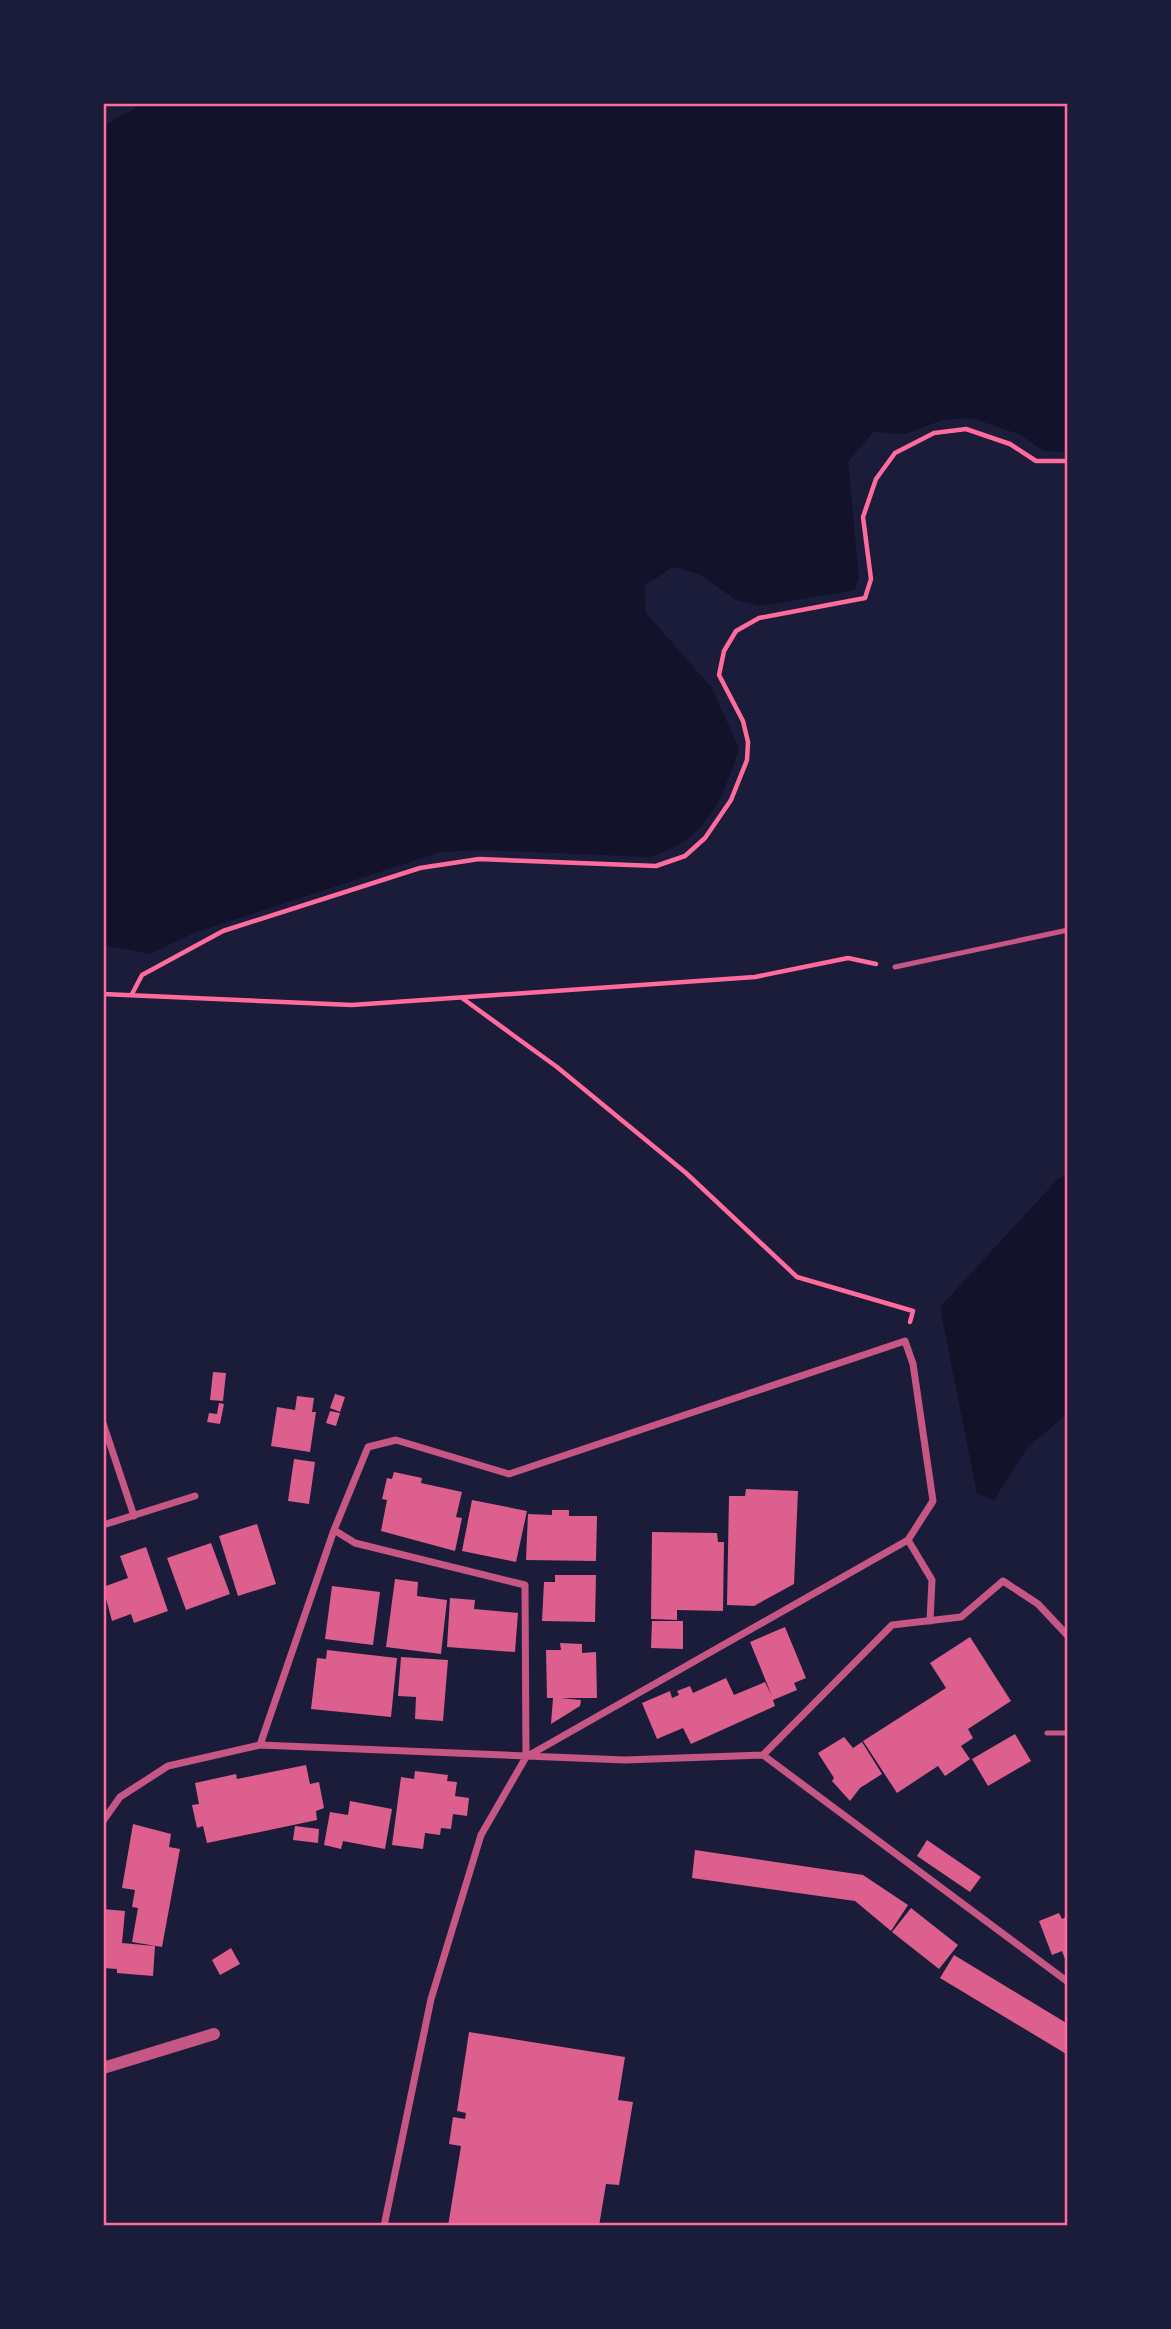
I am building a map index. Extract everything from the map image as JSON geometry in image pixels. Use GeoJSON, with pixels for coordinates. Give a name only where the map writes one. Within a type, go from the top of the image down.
{"type":"FeatureCollection","features":[{"type":"Feature","properties":{"kind":"street"},"geometry":{"type":"LineString","coordinates":[[261,1745],[334,1530],[368,1447],[396,1440],[509,1474],[905,1341],[913,1364],[933,1501],[908,1540],[526,1757]]}},
{"type":"Feature","properties":{"kind":"street"},"geometry":{"type":"LineString","coordinates":[[103,1423],[134,1516]]}},
{"type":"Feature","properties":{"kind":"street"},"geometry":{"type":"LineString","coordinates":[[103,1525],[195,1496]]}},
{"type":"Feature","properties":{"kind":"street"},"geometry":{"type":"LineString","coordinates":[[334,1530],[355,1543],[525,1584],[526,1757],[481,1835],[431,1999],[384,2226]]}},
{"type":"Feature","properties":{"kind":"street"},"geometry":{"type":"LineString","coordinates":[[908,1540],[932,1580],[930,1621]]}},
{"type":"Feature","properties":{"kind":"street"},"geometry":{"type":"LineString","coordinates":[[763,1755],[892,1625],[961,1617],[1003,1581],[1038,1604],[1068,1636]]}},
{"type":"Feature","properties":{"kind":"street"},"geometry":{"type":"LineString","coordinates":[[103,1821],[120,1797],[168,1766],[261,1745],[625,1760],[763,1755],[1068,1982]]}},
{"type":"Feature","properties":{"kind":"street"},"geometry":{"type":"LineString","coordinates":[[103,2068],[214,2034]]}},
{"type":"Feature","properties":{"kind":"lane"},"geometry":{"type":"LineString","coordinates":[[895,967],[1068,930]]}},
{"type":"Feature","properties":{"kind":"lane"},"geometry":{"type":"LineString","coordinates":[[1047,1733],[1068,1733]]}},
{"type":"Feature","properties":{"kind":"path"},"geometry":{"type":"LineString","coordinates":[[132,994],[142,975],[223,931],[420,868],[479,859],[656,866],[685,856],[705,838],[731,800],[747,760],[748,742],[743,721],[725,692],[719,675],[724,651],[736,631],[759,618],[865,598],[871,579],[863,517],[876,479],[895,453],[934,433],[966,429],[1010,444],[1036,461],[1068,461]]}},
{"type":"Feature","properties":{"kind":"path"},"geometry":{"type":"LineString","coordinates":[[103,994],[352,1005],[755,977],[848,958],[895,967]]}},
{"type":"Feature","properties":{"kind":"path"},"geometry":{"type":"LineString","coordinates":[[462,997],[557,1067],[686,1173],[797,1277],[913,1311],[905,1341]]}},
{"type":"Feature","properties":{"kind":"shaded area"},"geometry":{"type":"Polygon","coordinates":[[[138,103],[1068,103],[1068,452],[1044,451],[1019,434],[971,418],[942,420],[905,434],[873,432],[848,462],[859,578],[855,590],[761,606],[736,600],[699,574],[673,567],[644,586],[646,613],[712,688],[739,749],[726,786],[709,816],[685,840],[669,849],[650,857],[481,850],[440,852],[194,933],[150,954],[103,945],[103,126],[134,109],[138,103]]]}},
{"type":"Feature","properties":{"kind":"shaded area"},"geometry":{"type":"Polygon","coordinates":[[[1068,1173],[1068,1407],[1062,1418],[1028,1447],[994,1500],[977,1494],[940,1307],[1056,1181],[1068,1173]]]}},
{"type":"Feature","properties":{"kind":"building"},"geometry":{"type":"Polygon","coordinates":[[[213,1372],[226,1373],[223,1401],[210,1400],[213,1372]]]}},
{"type":"Feature","properties":{"kind":"building"},"geometry":{"type":"Polygon","coordinates":[[[335,1394],[345,1397],[340,1412],[330,1408],[335,1394]]]}},
{"type":"Feature","properties":{"kind":"building"},"geometry":{"type":"Polygon","coordinates":[[[297,1396],[314,1398],[312,1412],[316,1412],[310,1452],[271,1446],[277,1407],[295,1410],[297,1396]]]}},
{"type":"Feature","properties":{"kind":"building"},"geometry":{"type":"Polygon","coordinates":[[[219,1403],[224,1404],[220,1424],[207,1422],[209,1413],[217,1414],[219,1403]]]}},
{"type":"Feature","properties":{"kind":"building"},"geometry":{"type":"Polygon","coordinates":[[[330,1411],[340,1413],[336,1426],[326,1423],[330,1411]]]}},
{"type":"Feature","properties":{"kind":"building"},"geometry":{"type":"Polygon","coordinates":[[[294,1459],[315,1462],[309,1504],[288,1501],[294,1459]]]}},
{"type":"Feature","properties":{"kind":"building"},"geometry":{"type":"Polygon","coordinates":[[[394,1472],[422,1478],[421,1483],[462,1492],[456,1517],[462,1518],[455,1551],[381,1531],[387,1500],[382,1499],[387,1478],[392,1479],[394,1472]]]}},
{"type":"Feature","properties":{"kind":"building"},"geometry":{"type":"Polygon","coordinates":[[[746,1489],[798,1491],[794,1584],[754,1606],[727,1605],[729,1496],[745,1496],[746,1489]]]}},
{"type":"Feature","properties":{"kind":"building"},"geometry":{"type":"Polygon","coordinates":[[[472,1500],[527,1511],[516,1562],[462,1551],[472,1500]]]}},
{"type":"Feature","properties":{"kind":"building"},"geometry":{"type":"Polygon","coordinates":[[[552,1510],[569,1510],[569,1516],[597,1516],[596,1561],[526,1560],[528,1514],[552,1515],[552,1510]]]}},
{"type":"Feature","properties":{"kind":"building"},"geometry":{"type":"Polygon","coordinates":[[[257,1524],[276,1584],[238,1596],[219,1536],[257,1524]]]}},
{"type":"Feature","properties":{"kind":"building"},"geometry":{"type":"Polygon","coordinates":[[[652,1532],[717,1533],[718,1542],[724,1542],[723,1611],[677,1610],[677,1620],[651,1619],[652,1532]]]}},
{"type":"Feature","properties":{"kind":"building"},"geometry":{"type":"Polygon","coordinates":[[[211,1543],[230,1594],[186,1610],[167,1558],[211,1543]]]}},
{"type":"Feature","properties":{"kind":"building"},"geometry":{"type":"Polygon","coordinates":[[[146,1547],[168,1611],[134,1623],[131,1614],[112,1621],[103,1587],[128,1578],[120,1556],[146,1547]]]}},
{"type":"Feature","properties":{"kind":"building"},"geometry":{"type":"Polygon","coordinates":[[[555,1575],[596,1575],[595,1622],[542,1621],[544,1582],[555,1582],[555,1575]]]}},
{"type":"Feature","properties":{"kind":"building"},"geometry":{"type":"Polygon","coordinates":[[[395,1579],[418,1582],[417,1596],[447,1600],[441,1654],[386,1647],[395,1579]]]}},
{"type":"Feature","properties":{"kind":"building"},"geometry":{"type":"Polygon","coordinates":[[[332,1586],[380,1592],[373,1645],[325,1639],[332,1586]]]}},
{"type":"Feature","properties":{"kind":"building"},"geometry":{"type":"Polygon","coordinates":[[[450,1598],[475,1600],[474,1609],[518,1613],[515,1652],[447,1647],[450,1598]]]}},
{"type":"Feature","properties":{"kind":"building"},"geometry":{"type":"Polygon","coordinates":[[[652,1621],[683,1621],[683,1649],[651,1648],[652,1621]]]}},
{"type":"Feature","properties":{"kind":"building"},"geometry":{"type":"Polygon","coordinates":[[[785,1627],[806,1678],[794,1683],[797,1690],[773,1700],[775,1706],[691,1744],[683,1728],[657,1739],[642,1703],[670,1691],[672,1698],[679,1695],[677,1691],[690,1686],[693,1693],[726,1678],[734,1695],[765,1682],[772,1696],[750,1642],[785,1627]]]}},
{"type":"Feature","properties":{"kind":"building"},"geometry":{"type":"Polygon","coordinates":[[[970,1637],[1011,1701],[968,1729],[973,1738],[961,1746],[970,1759],[945,1776],[938,1766],[897,1793],[863,1741],[946,1688],[930,1663],[970,1637]]]}},
{"type":"Feature","properties":{"kind":"building"},"geometry":{"type":"Polygon","coordinates":[[[560,1643],[582,1644],[582,1653],[596,1652],[597,1698],[560,1698],[581,1700],[580,1706],[551,1724],[553,1698],[547,1698],[546,1650],[561,1650],[560,1643]]]}},
{"type":"Feature","properties":{"kind":"building"},"geometry":{"type":"Polygon","coordinates":[[[327,1650],[397,1658],[391,1717],[311,1709],[317,1658],[326,1659],[327,1650]]]}},
{"type":"Feature","properties":{"kind":"building"},"geometry":{"type":"Polygon","coordinates":[[[401,1657],[448,1660],[443,1721],[415,1719],[416,1697],[398,1696],[401,1657]]]}},
{"type":"Feature","properties":{"kind":"building"},"geometry":{"type":"Polygon","coordinates":[[[1015,1734],[1031,1761],[988,1786],[972,1759],[1015,1734]]]}},
{"type":"Feature","properties":{"kind":"building"},"geometry":{"type":"Polygon","coordinates":[[[844,1737],[853,1748],[862,1742],[882,1774],[860,1788],[850,1801],[832,1781],[834,1778],[818,1753],[844,1737]]]}},
{"type":"Feature","properties":{"kind":"building"},"geometry":{"type":"Polygon","coordinates":[[[306,1765],[310,1784],[319,1782],[324,1808],[316,1811],[317,1820],[207,1843],[203,1826],[197,1828],[192,1805],[199,1804],[195,1783],[236,1774],[237,1779],[306,1765]]]}},
{"type":"Feature","properties":{"kind":"building"},"geometry":{"type":"Polygon","coordinates":[[[415,1771],[448,1775],[447,1781],[457,1782],[455,1796],[469,1798],[467,1816],[453,1814],[451,1829],[441,1828],[440,1835],[425,1833],[423,1849],[392,1845],[401,1777],[414,1779],[415,1771]]]}},
{"type":"Feature","properties":{"kind":"building"},"geometry":{"type":"Polygon","coordinates":[[[350,1801],[392,1809],[385,1849],[343,1841],[341,1849],[324,1845],[330,1812],[348,1815],[350,1801]]]}},
{"type":"Feature","properties":{"kind":"building"},"geometry":{"type":"Polygon","coordinates":[[[133,1824],[171,1834],[169,1847],[180,1849],[162,1947],[132,1942],[138,1908],[132,1907],[135,1890],[122,1888],[133,1824]]]}},
{"type":"Feature","properties":{"kind":"building"},"geometry":{"type":"Polygon","coordinates":[[[295,1826],[319,1829],[318,1843],[293,1840],[295,1826]]]}},
{"type":"Feature","properties":{"kind":"building"},"geometry":{"type":"Polygon","coordinates":[[[927,1840],[981,1877],[970,1892],[917,1856],[927,1840]]]}},
{"type":"Feature","properties":{"kind":"building"},"geometry":{"type":"Polygon","coordinates":[[[695,1850],[863,1875],[908,1905],[891,1931],[855,1901],[692,1878],[695,1850]]]}},
{"type":"Feature","properties":{"kind":"building"},"geometry":{"type":"Polygon","coordinates":[[[911,1908],[958,1945],[939,1969],[892,1932],[911,1908]]]}},
{"type":"Feature","properties":{"kind":"building"},"geometry":{"type":"Polygon","coordinates":[[[103,1909],[125,1911],[122,1943],[155,1946],[153,1976],[117,1973],[117,1969],[103,1968],[103,1909]]]}},
{"type":"Feature","properties":{"kind":"building"},"geometry":{"type":"Polygon","coordinates":[[[1059,1913],[1062,1919],[1068,1916],[1068,1967],[1062,1951],[1052,1955],[1039,1921],[1059,1913]]]}},
{"type":"Feature","properties":{"kind":"building"},"geometry":{"type":"Polygon","coordinates":[[[231,1948],[240,1964],[220,1975],[212,1960],[231,1948]]]}},
{"type":"Feature","properties":{"kind":"building"},"geometry":{"type":"Polygon","coordinates":[[[954,1955],[1068,2024],[1068,2055],[940,1978],[954,1955]]]}},
{"type":"Feature","properties":{"kind":"building"},"geometry":{"type":"Polygon","coordinates":[[[469,2032],[625,2057],[618,2100],[633,2102],[619,2185],[606,2184],[599,2226],[448,2226],[461,2146],[449,2144],[453,2117],[465,2119],[466,2113],[457,2111],[469,2032]]]}}]}
